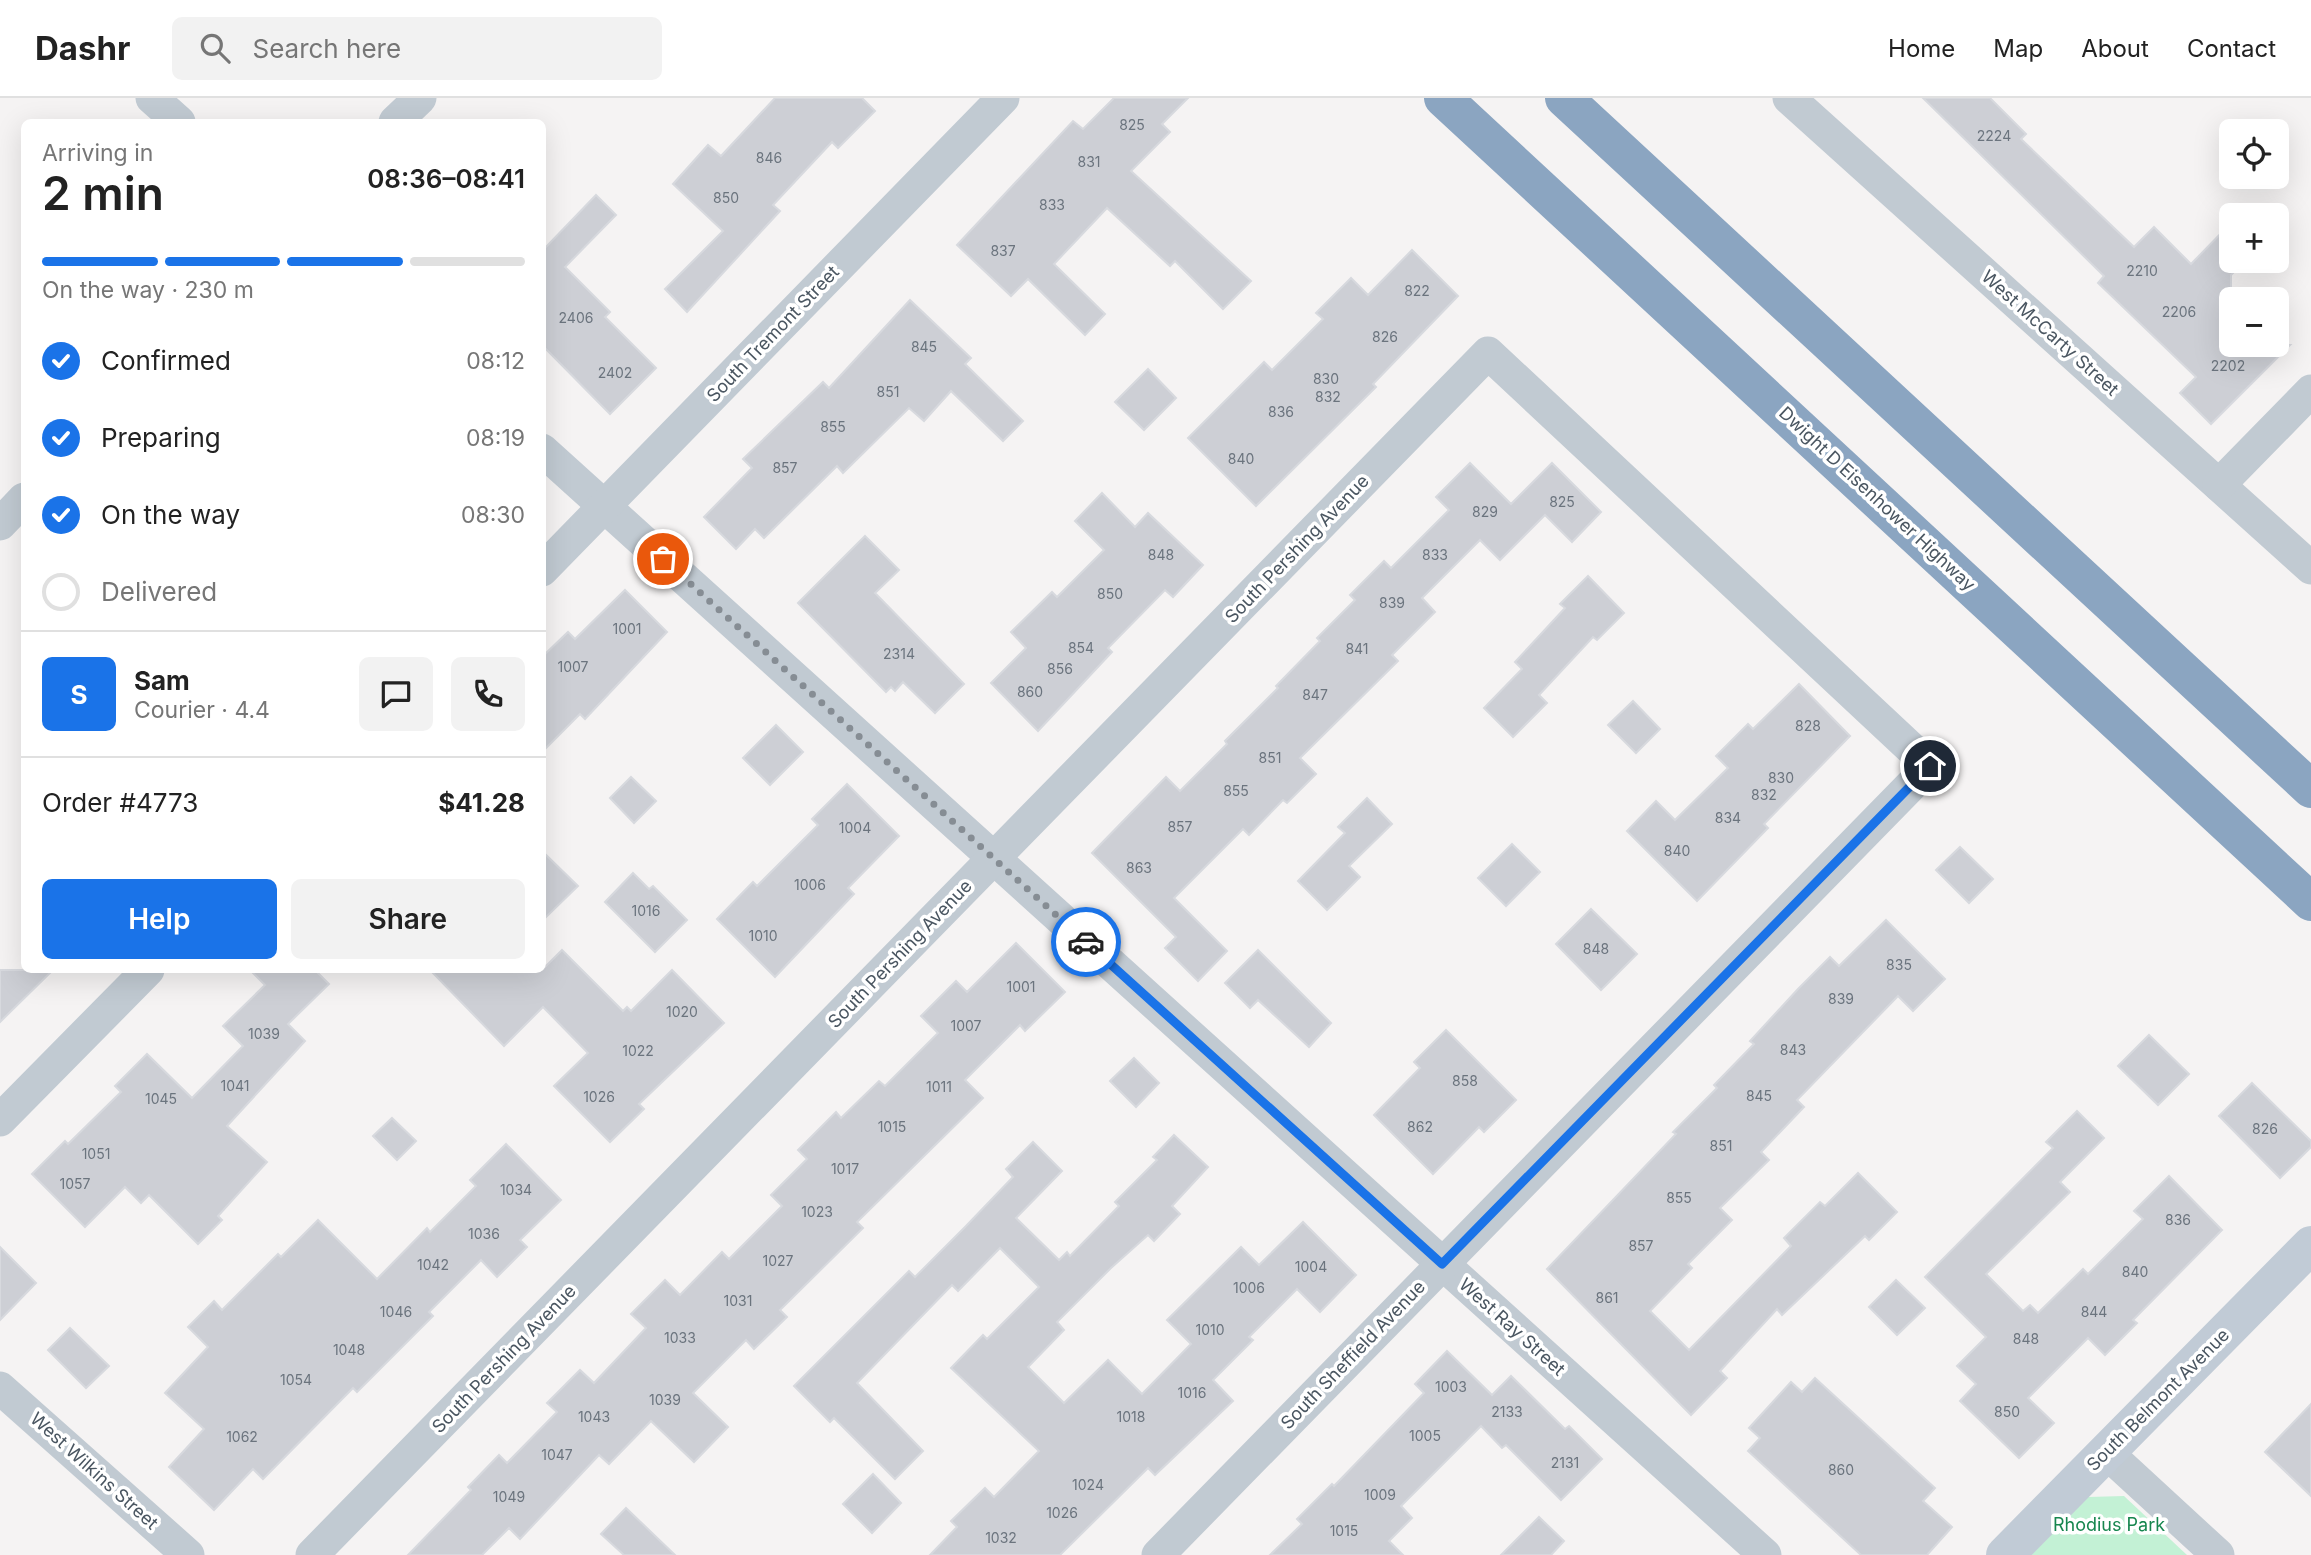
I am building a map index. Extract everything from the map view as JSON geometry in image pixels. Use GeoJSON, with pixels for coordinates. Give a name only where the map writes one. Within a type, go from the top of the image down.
{"type":"FeatureCollection","features":[{"type":"Feature","properties":{"kind":"highway","name":"Dwight D Eisenhower Highway"},"geometry":{"type":"LineString","coordinates":[[1443,98],[2311,902]]}},
{"type":"Feature","properties":{"kind":"highway"},"geometry":{"type":"LineString","coordinates":[[1564,98],[2311,789]]}},
{"type":"Feature","properties":{"kind":"main road","name":"South Belmont Avenue"},"geometry":{"type":"LineString","coordinates":[[2006,1555],[2311,1245]]}},
{"type":"Feature","properties":{"kind":"street"},"geometry":{"type":"LineString","coordinates":[[152,98],[176,119]]}},
{"type":"Feature","properties":{"kind":"street"},"geometry":{"type":"LineString","coordinates":[[398,119],[420,98]]}},
{"type":"Feature","properties":{"kind":"street","name":"South Tremont Street"},"geometry":{"type":"LineString","coordinates":[[546,566],[1003,98]]}},
{"type":"Feature","properties":{"kind":"street","name":"West McCarty Street"},"geometry":{"type":"LineString","coordinates":[[1788,98],[2311,568]]}},
{"type":"Feature","properties":{"kind":"street","name":"South Sheffield Avenue"},"geometry":{"type":"LineString","coordinates":[[1157,1555],[1930,766],[1488,353]]}},
{"type":"Feature","properties":{"kind":"street","name":"South Pershing Avenue"},"geometry":{"type":"LineString","coordinates":[[312,1555],[1488,353]]}},
{"type":"Feature","properties":{"kind":"street"},"geometry":{"type":"LineString","coordinates":[[2219,485],[2311,391]]}},
{"type":"Feature","properties":{"kind":"street","name":"West Ray Street"},"geometry":{"type":"LineString","coordinates":[[546,454],[1765,1555]]}},
{"type":"Feature","properties":{"kind":"street"},"geometry":{"type":"LineString","coordinates":[[0,524],[21,502]]}},
{"type":"Feature","properties":{"kind":"street"},"geometry":{"type":"LineString","coordinates":[[0,1120],[145,973]]}},
{"type":"Feature","properties":{"kind":"street","name":"West Wilkins Street"},"geometry":{"type":"LineString","coordinates":[[0,1388],[188,1555]]}},
{"type":"Feature","properties":{"kind":"street"},"geometry":{"type":"LineString","coordinates":[[2106,1452],[2218,1555]]}},
{"type":"Feature","properties":{"kind":"green space","name":"Rhodius Park"},"geometry":{"type":"Polygon","coordinates":[[[2124,1496],[2187,1555],[2031,1555],[2088,1497],[2124,1496]]]}},
{"type":"Feature","properties":{"kind":"building"},"geometry":{"type":"Polygon","coordinates":[[[775,98],[862,98],[875,111],[838,148],[832,142],[773,205],[780,211],[687,312],[665,289],[723,231],[673,184],[708,145],[721,156],[775,98]]]}},
{"type":"Feature","properties":{"kind":"building"},"geometry":{"type":"Polygon","coordinates":[[[1114,98],[1188,98],[1162,124],[1170,132],[1131,171],[1251,281],[1223,309],[1175,261],[1170,266],[1107,208],[1054,264],[1105,314],[1085,335],[1028,279],[1011,296],[957,245],[1073,121],[1083,129],[1114,98]]]}},
{"type":"Feature","properties":{"kind":"building"},"geometry":{"type":"Polygon","coordinates":[[[1923,98],[1990,98],[2026,134],[2021,139],[2134,247],[2154,227],[2191,264],[2219,235],[2219,273],[2233,273],[2231,287],[2219,287],[2219,357],[2278,357],[2211,424],[2180,393],[2196,377],[2098,283],[2104,276],[1923,98]]]}},
{"type":"Feature","properties":{"kind":"building"},"geometry":{"type":"Polygon","coordinates":[[[596,195],[616,215],[565,267],[610,312],[605,317],[656,368],[610,414],[546,349],[546,247],[596,195]]]}},
{"type":"Feature","properties":{"kind":"building"},"geometry":{"type":"Polygon","coordinates":[[[1412,250],[1458,296],[1373,384],[1376,387],[1256,506],[1188,438],[1264,362],[1272,370],[1323,319],[1316,313],[1351,278],[1368,295],[1412,250]]]}},
{"type":"Feature","properties":{"kind":"building"},"geometry":{"type":"Polygon","coordinates":[[[910,300],[971,358],[965,364],[1023,421],[1003,441],[951,391],[924,421],[909,408],[843,473],[837,466],[764,538],[755,529],[736,549],[704,517],[752,468],[743,459],[823,382],[829,388],[910,300]]]}},
{"type":"Feature","properties":{"kind":"building"},"geometry":{"type":"Polygon","coordinates":[[[1148,369],[1176,398],[1144,430],[1115,402],[1148,369]]]}},
{"type":"Feature","properties":{"kind":"building"},"geometry":{"type":"Polygon","coordinates":[[[1470,463],[1511,504],[1552,463],[1601,512],[1572,542],[1545,515],[1500,560],[1480,540],[1422,598],[1435,612],[1392,655],[1398,661],[1300,758],[1316,774],[1287,803],[1283,800],[1249,835],[1243,829],[1174,898],[1227,951],[1198,981],[1165,948],[1176,937],[1092,853],[1166,777],[1180,791],[1227,744],[1225,741],[1278,688],[1276,686],[1320,641],[1317,638],[1355,600],[1350,595],[1384,561],[1391,568],[1449,510],[1436,497],[1470,463]]]}},
{"type":"Feature","properties":{"kind":"building"},"geometry":{"type":"Polygon","coordinates":[[[1102,493],[1135,527],[1148,513],[1203,565],[1173,597],[1165,590],[1108,648],[1112,652],[1038,731],[991,683],[1026,648],[1011,632],[1052,592],[1057,597],[1104,550],[1075,521],[1102,493]]]}},
{"type":"Feature","properties":{"kind":"building"},"geometry":{"type":"Polygon","coordinates":[[[865,536],[899,570],[875,593],[964,684],[935,713],[903,682],[895,691],[891,687],[886,692],[798,603],[865,536]]]}},
{"type":"Feature","properties":{"kind":"building"},"geometry":{"type":"Polygon","coordinates":[[[1588,576],[1624,613],[1597,640],[1593,637],[1539,695],[1547,703],[1513,737],[1484,708],[1522,669],[1515,662],[1565,608],[1560,604],[1588,576]]]}},
{"type":"Feature","properties":{"kind":"building"},"geometry":{"type":"Polygon","coordinates":[[[625,590],[667,632],[585,719],[580,714],[546,748],[546,653],[568,632],[575,639],[625,590]]]}},
{"type":"Feature","properties":{"kind":"building"},"geometry":{"type":"Polygon","coordinates":[[[1799,684],[1850,736],[1764,824],[1768,828],[1697,901],[1627,831],[1656,801],[1675,820],[1728,768],[1716,756],[1748,724],[1753,729],[1799,684]]]}},
{"type":"Feature","properties":{"kind":"building"},"geometry":{"type":"Polygon","coordinates":[[[1633,701],[1660,729],[1636,753],[1608,725],[1633,701]]]}},
{"type":"Feature","properties":{"kind":"building"},"geometry":{"type":"Polygon","coordinates":[[[776,725],[803,752],[770,785],[743,758],[776,725]]]}},
{"type":"Feature","properties":{"kind":"building"},"geometry":{"type":"Polygon","coordinates":[[[631,777],[656,801],[634,823],[610,798],[631,777]]]}},
{"type":"Feature","properties":{"kind":"building"},"geometry":{"type":"Polygon","coordinates":[[[847,784],[899,836],[848,888],[854,894],[775,977],[717,919],[753,882],[757,886],[818,825],[812,819],[847,784]]]}},
{"type":"Feature","properties":{"kind":"building"},"geometry":{"type":"Polygon","coordinates":[[[1367,798],[1392,824],[1349,866],[1360,877],[1327,910],[1298,881],[1345,833],[1338,827],[1367,798]]]}},
{"type":"Feature","properties":{"kind":"building"},"geometry":{"type":"Polygon","coordinates":[[[1512,844],[1540,872],[1506,906],[1478,878],[1512,844]]]}},
{"type":"Feature","properties":{"kind":"building"},"geometry":{"type":"Polygon","coordinates":[[[1960,847],[1993,879],[1969,903],[1936,870],[1960,847]]]}},
{"type":"Feature","properties":{"kind":"building"},"geometry":{"type":"Polygon","coordinates":[[[546,855],[578,886],[546,917],[546,855]]]}},
{"type":"Feature","properties":{"kind":"building"},"geometry":{"type":"Polygon","coordinates":[[[633,873],[649,889],[653,886],[687,920],[655,952],[605,902],[633,873]]]}},
{"type":"Feature","properties":{"kind":"building"},"geometry":{"type":"Polygon","coordinates":[[[1591,909],[1637,954],[1601,990],[1556,944],[1591,909]]]}},
{"type":"Feature","properties":{"kind":"building"},"geometry":{"type":"Polygon","coordinates":[[[1886,920],[1945,979],[1913,1011],[1898,996],[1797,1100],[1804,1107],[1761,1152],[1769,1160],[1720,1208],[1732,1220],[1688,1264],[1692,1268],[1650,1311],[1689,1350],[1791,1246],[1784,1238],[1820,1202],[1825,1206],[1858,1173],[1897,1212],[1869,1240],[1865,1236],[1782,1315],[1777,1309],[1720,1371],[1727,1378],[1691,1415],[1547,1269],[1676,1134],[1673,1132],[1717,1088],[1714,1085],[1754,1044],[1750,1041],[1798,989],[1830,957],[1839,966],[1886,920]]]}},
{"type":"Feature","properties":{"kind":"building"},"geometry":{"type":"Polygon","coordinates":[[[1016,943],[1065,992],[1025,1031],[1020,1025],[965,1080],[983,1098],[857,1222],[863,1228],[780,1310],[787,1317],[754,1349],[746,1340],[693,1393],[728,1427],[694,1462],[651,1421],[609,1464],[599,1455],[520,1539],[509,1528],[482,1555],[408,1555],[471,1490],[468,1487],[499,1455],[507,1463],[557,1412],[547,1403],[580,1370],[594,1383],[646,1328],[631,1314],[665,1280],[680,1295],[722,1252],[729,1259],[782,1206],[771,1195],[807,1159],[798,1150],[836,1112],[841,1118],[879,1081],[885,1086],[938,1033],[921,1016],[956,981],[967,992],[1016,943]]]}},
{"type":"Feature","properties":{"kind":"building"},"geometry":{"type":"Polygon","coordinates":[[[562,950],[623,1011],[627,1007],[631,1011],[672,970],[724,1023],[639,1104],[644,1109],[610,1142],[554,1086],[588,1053],[543,1007],[504,1046],[433,973],[546,973],[546,966],[562,950]]]}},
{"type":"Feature","properties":{"kind":"building"},"geometry":{"type":"Polygon","coordinates":[[[1258,950],[1331,1023],[1309,1047],[1258,1000],[1250,1008],[1225,983],[1258,950]]]}},
{"type":"Feature","properties":{"kind":"building"},"geometry":{"type":"Polygon","coordinates":[[[0,970],[50,973],[0,1022],[0,970]]]}},
{"type":"Feature","properties":{"kind":"building"},"geometry":{"type":"Polygon","coordinates":[[[253,973],[318,973],[329,984],[288,1024],[305,1041],[227,1126],[267,1162],[218,1216],[222,1220],[198,1244],[149,1195],[141,1203],[125,1187],[85,1227],[32,1174],[65,1141],[68,1144],[121,1092],[115,1086],[147,1054],[192,1098],[243,1046],[223,1026],[265,985],[253,973]]]}},
{"type":"Feature","properties":{"kind":"building"},"geometry":{"type":"Polygon","coordinates":[[[1446,1030],[1516,1100],[1484,1132],[1479,1127],[1433,1174],[1374,1115],[1420,1068],[1414,1062],[1446,1030]]]}},
{"type":"Feature","properties":{"kind":"building"},"geometry":{"type":"Polygon","coordinates":[[[2149,1035],[2189,1074],[2158,1105],[2118,1066],[2149,1035]]]}},
{"type":"Feature","properties":{"kind":"building"},"geometry":{"type":"Polygon","coordinates":[[[1134,1058],[1159,1083],[1136,1107],[1110,1081],[1134,1058]]]}},
{"type":"Feature","properties":{"kind":"building"},"geometry":{"type":"Polygon","coordinates":[[[2252,1083],[2311,1141],[2311,1147],[2280,1178],[2219,1116],[2252,1083]]]}},
{"type":"Feature","properties":{"kind":"building"},"geometry":{"type":"Polygon","coordinates":[[[2077,1111],[2104,1138],[2060,1182],[2070,1192],[1986,1274],[2023,1311],[2030,1305],[2038,1313],[2083,1269],[2088,1274],[2143,1219],[2134,1211],[2169,1176],[2222,1230],[2133,1320],[2137,1323],[2105,1355],[2088,1338],[2028,1398],[2054,1423],[2019,1458],[1960,1401],[1976,1384],[1957,1366],[1986,1337],[1925,1277],[2053,1148],[2046,1142],[2077,1111]]]}},
{"type":"Feature","properties":{"kind":"building"},"geometry":{"type":"Polygon","coordinates":[[[392,1118],[416,1141],[397,1160],[373,1136],[392,1118]]]}},
{"type":"Feature","properties":{"kind":"building"},"geometry":{"type":"Polygon","coordinates":[[[1174,1135],[1208,1167],[1172,1206],[1180,1214],[1154,1241],[1148,1235],[1057,1322],[1064,1330],[1028,1367],[1064,1403],[1108,1360],[1142,1394],[1191,1344],[1167,1320],[1241,1247],[1259,1265],[1303,1222],[1356,1275],[1320,1312],[1297,1289],[1249,1337],[1253,1340],[1213,1380],[1233,1401],[1155,1475],[1148,1468],[1060,1555],[930,1555],[957,1527],[951,1521],[985,1488],[994,1497],[1039,1451],[951,1368],[983,1335],[987,1339],[1039,1287],[1000,1248],[958,1291],[952,1285],[857,1383],[923,1451],[895,1479],[834,1418],[830,1422],[794,1386],[909,1271],[915,1277],[966,1226],[1013,1177],[1006,1169],[1033,1142],[1062,1171],[1016,1218],[1059,1260],[1067,1252],[1070,1256],[1119,1206],[1115,1202],[1157,1160],[1153,1157],[1174,1135]]]}},
{"type":"Feature","properties":{"kind":"building"},"geometry":{"type":"Polygon","coordinates":[[[506,1144],[561,1200],[520,1240],[527,1247],[497,1277],[481,1260],[429,1312],[433,1316],[357,1392],[353,1388],[263,1479],[253,1469],[214,1510],[169,1467],[204,1429],[165,1393],[208,1347],[188,1327],[214,1301],[222,1310],[278,1254],[281,1257],[318,1220],[377,1279],[427,1228],[430,1232],[476,1186],[470,1180],[506,1144]]]}},
{"type":"Feature","properties":{"kind":"building"},"geometry":{"type":"Polygon","coordinates":[[[0,1247],[36,1283],[0,1320],[0,1247]]]}},
{"type":"Feature","properties":{"kind":"building"},"geometry":{"type":"Polygon","coordinates":[[[1896,1280],[1925,1308],[1897,1335],[1869,1307],[1896,1280]]]}},
{"type":"Feature","properties":{"kind":"building"},"geometry":{"type":"Polygon","coordinates":[[[70,1328],[109,1366],[86,1388],[48,1350],[70,1328]]]}},
{"type":"Feature","properties":{"kind":"building"},"geometry":{"type":"Polygon","coordinates":[[[1447,1351],[1492,1395],[1511,1376],[1565,1429],[1569,1426],[1602,1459],[1561,1500],[1506,1445],[1502,1448],[1481,1426],[1401,1506],[1412,1518],[1389,1541],[1403,1555],[1270,1555],[1302,1524],[1297,1519],[1332,1484],[1334,1486],[1424,1393],[1415,1384],[1447,1351]]]}},
{"type":"Feature","properties":{"kind":"building"},"geometry":{"type":"Polygon","coordinates":[[[1815,1378],[1935,1488],[1923,1501],[1952,1527],[1927,1555],[1861,1555],[1748,1451],[1760,1438],[1749,1428],[1791,1382],[1802,1392],[1815,1378]]]}},
{"type":"Feature","properties":{"kind":"building"},"geometry":{"type":"Polygon","coordinates":[[[2311,1404],[2311,1496],[2265,1452],[2311,1404]]]}},
{"type":"Feature","properties":{"kind":"building"},"geometry":{"type":"Polygon","coordinates":[[[873,1474],[901,1503],[872,1533],[843,1504],[873,1474]]]}},
{"type":"Feature","properties":{"kind":"building"},"geometry":{"type":"Polygon","coordinates":[[[626,1508],[675,1555],[624,1555],[601,1534],[626,1508]]]}},
{"type":"Feature","properties":{"kind":"building"},"geometry":{"type":"Polygon","coordinates":[[[1539,1517],[1564,1541],[1551,1555],[1501,1555],[1539,1517]]]}},
{"type":"Feature","properties":{"kind":"way so far"},"geometry":{"type":"LineString","coordinates":[[663,559],[1086,942]]}},
{"type":"Feature","properties":{"kind":"route"},"geometry":{"type":"LineString","coordinates":[[1086,942],[1442,1264],[1930,766]]}}]}
